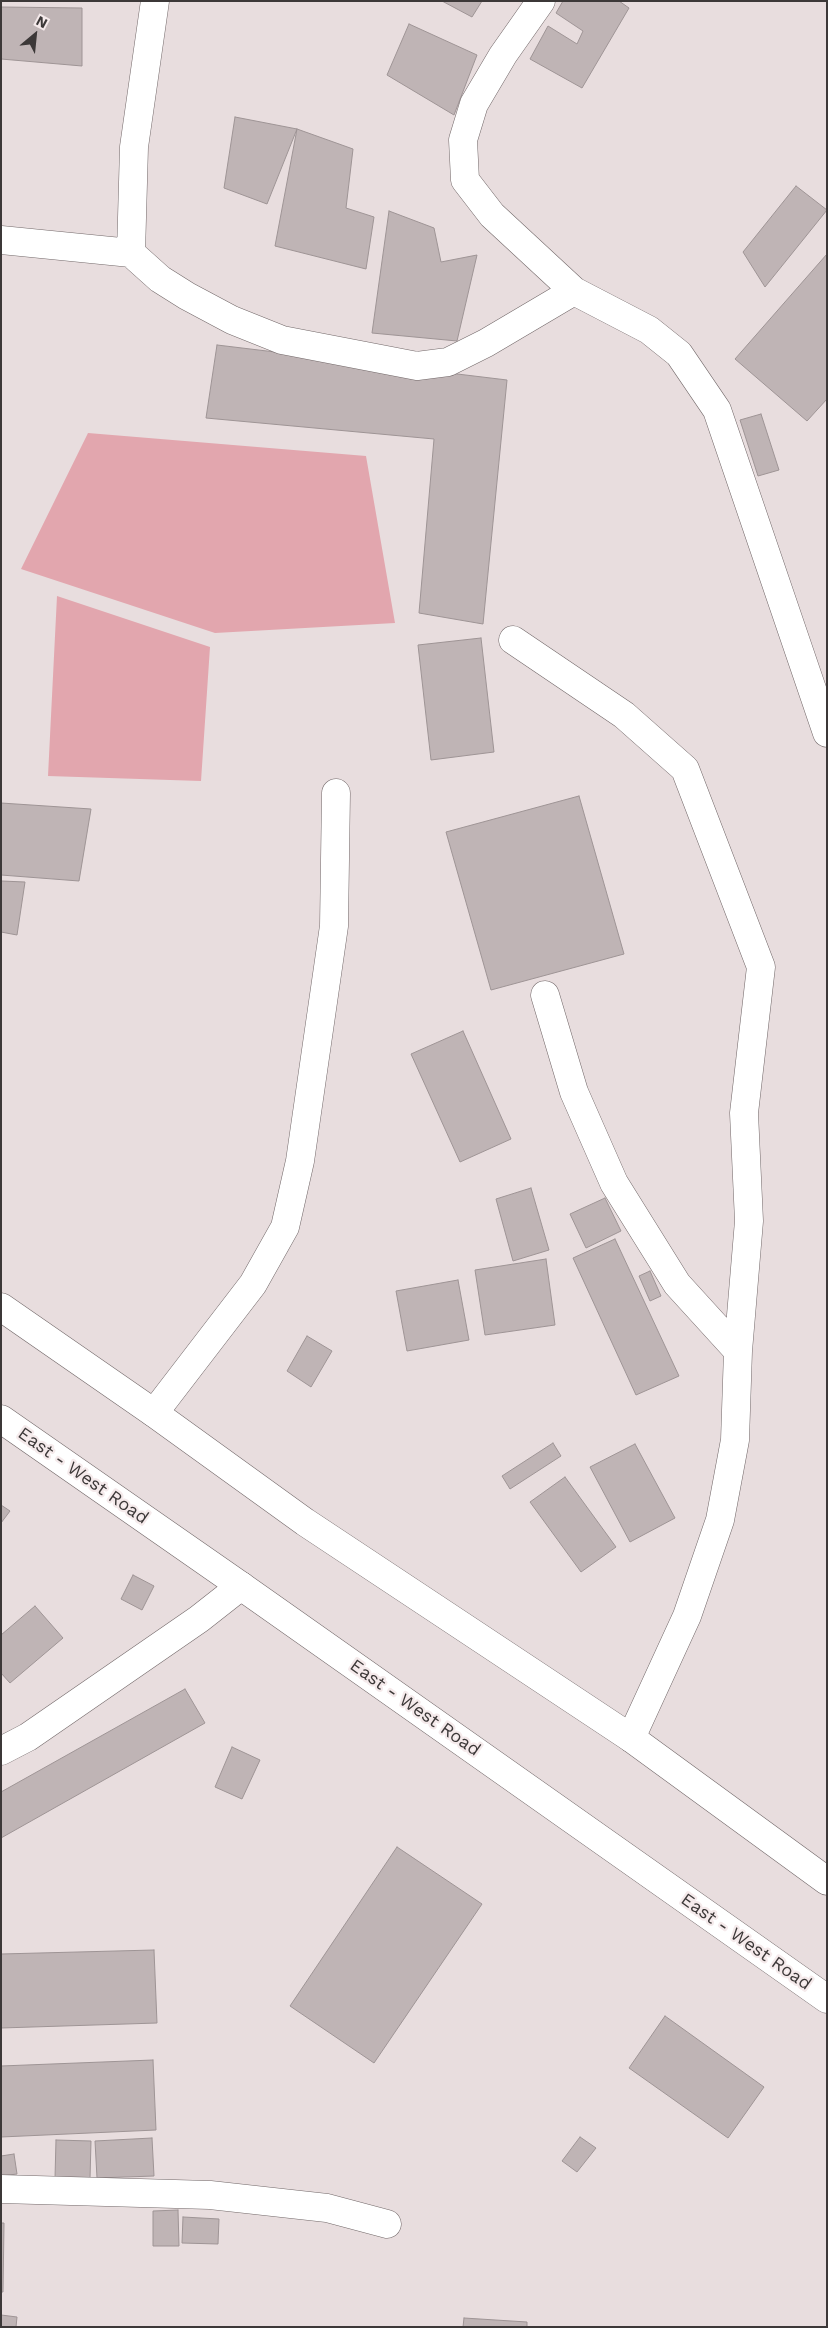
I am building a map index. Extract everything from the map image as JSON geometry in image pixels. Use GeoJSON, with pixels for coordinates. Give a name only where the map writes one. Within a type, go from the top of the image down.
{"type":"FeatureCollection","features":[{"type":"Feature","properties":{"kind":"street"},"geometry":{"type":"LineString","coordinates":[[131,253],[134,147],[152,14],[156,1]]}},
{"type":"Feature","properties":{"kind":"street"},"geometry":{"type":"LineString","coordinates":[[541,1],[503,55],[474,104],[463,140],[465,180],[492,215],[574,291],[649,330],[679,354],[716,410],[827,733]]}},
{"type":"Feature","properties":{"kind":"street"},"geometry":{"type":"LineString","coordinates":[[1,240],[131,253],[160,279],[232,320],[274,336],[417,366],[448,362],[486,343],[574,291]]}},
{"type":"Feature","properties":{"kind":"street"},"geometry":{"type":"LineString","coordinates":[[513,640],[624,715],[685,769],[761,967],[744,1113],[748,1221],[738,1351],[734,1440],[720,1520],[687,1616],[631,1738]]}},
{"type":"Feature","properties":{"kind":"street"},"geometry":{"type":"LineString","coordinates":[[154,1412],[253,1284],[285,1228],[300,1160],[334,926],[336,793]]}},
{"type":"Feature","properties":{"kind":"street"},"geometry":{"type":"LineString","coordinates":[[545,995],[574,1092],[614,1183],[677,1284],[738,1351]]}},
{"type":"Feature","properties":{"kind":"street"},"geometry":{"type":"LineString","coordinates":[[1,1307],[154,1412],[305,1522],[631,1738],[827,1881]]}},
{"type":"Feature","properties":{"kind":"street","name":"East - West Road"},"geometry":{"type":"LineString","coordinates":[[1,1420],[241,1586],[827,1999]]}},
{"type":"Feature","properties":{"kind":"street"},"geometry":{"type":"LineString","coordinates":[[1,1751],[28,1737],[199,1619],[241,1586]]}},
{"type":"Feature","properties":{"kind":"street"},"geometry":{"type":"LineString","coordinates":[[1,2189],[210,2195],[327,2208],[387,2224]]}},
{"type":"Feature","properties":{"kind":"shaded area"},"geometry":{"type":"Polygon","coordinates":[[[88,433],[366,456],[395,623],[215,633],[21,569],[88,433]]]}},
{"type":"Feature","properties":{"kind":"shaded area"},"geometry":{"type":"Polygon","coordinates":[[[57,596],[210,647],[201,781],[48,776],[57,596]]]}},
{"type":"Feature","properties":{"kind":"building"},"geometry":{"type":"Polygon","coordinates":[[[442,1],[482,1],[472,17],[442,1]]]}},
{"type":"Feature","properties":{"kind":"building"},"geometry":{"type":"Polygon","coordinates":[[[563,1],[619,1],[629,8],[582,88],[530,59],[548,26],[577,44],[583,31],[556,13],[563,1]]]}},
{"type":"Feature","properties":{"kind":"building"},"geometry":{"type":"Polygon","coordinates":[[[1,7],[82,8],[82,66],[1,59],[1,7]]]}},
{"type":"Feature","properties":{"kind":"building"},"geometry":{"type":"Polygon","coordinates":[[[409,24],[477,55],[454,115],[387,75],[409,24]]]}},
{"type":"Feature","properties":{"kind":"building"},"geometry":{"type":"Polygon","coordinates":[[[235,117],[297,129],[267,204],[224,188],[235,117]]]}},
{"type":"Feature","properties":{"kind":"building"},"geometry":{"type":"Polygon","coordinates":[[[297,129],[353,149],[346,208],[374,217],[366,269],[275,246],[297,129]]]}},
{"type":"Feature","properties":{"kind":"building"},"geometry":{"type":"Polygon","coordinates":[[[796,186],[827,210],[765,287],[743,252],[796,186]]]}},
{"type":"Feature","properties":{"kind":"building"},"geometry":{"type":"Polygon","coordinates":[[[389,211],[434,228],[441,262],[477,255],[457,341],[372,333],[389,211]]]}},
{"type":"Feature","properties":{"kind":"building"},"geometry":{"type":"Polygon","coordinates":[[[827,254],[827,399],[807,421],[735,359],[827,254]]]}},
{"type":"Feature","properties":{"kind":"building"},"geometry":{"type":"Polygon","coordinates":[[[217,345],[507,380],[483,624],[419,613],[434,439],[206,418],[217,345]]]}},
{"type":"Feature","properties":{"kind":"building"},"geometry":{"type":"Polygon","coordinates":[[[761,414],[779,470],[758,476],[740,420],[761,414]]]}},
{"type":"Feature","properties":{"kind":"building"},"geometry":{"type":"Polygon","coordinates":[[[481,638],[494,752],[431,760],[418,645],[481,638]]]}},
{"type":"Feature","properties":{"kind":"building"},"geometry":{"type":"Polygon","coordinates":[[[579,796],[624,954],[491,990],[446,832],[579,796]]]}},
{"type":"Feature","properties":{"kind":"building"},"geometry":{"type":"Polygon","coordinates":[[[1,803],[91,809],[79,881],[1,875],[1,803]]]}},
{"type":"Feature","properties":{"kind":"building"},"geometry":{"type":"Polygon","coordinates":[[[1,881],[25,882],[17,935],[1,932],[1,881]]]}},
{"type":"Feature","properties":{"kind":"building"},"geometry":{"type":"Polygon","coordinates":[[[463,1031],[511,1139],[460,1162],[411,1054],[463,1031]]]}},
{"type":"Feature","properties":{"kind":"building"},"geometry":{"type":"Polygon","coordinates":[[[531,1188],[549,1250],[513,1261],[496,1199],[531,1188]]]}},
{"type":"Feature","properties":{"kind":"building"},"geometry":{"type":"Polygon","coordinates":[[[605,1198],[621,1231],[586,1248],[570,1214],[605,1198]]]}},
{"type":"Feature","properties":{"kind":"building"},"geometry":{"type":"Polygon","coordinates":[[[615,1239],[679,1376],[636,1395],[573,1258],[615,1239]]]}},
{"type":"Feature","properties":{"kind":"building"},"geometry":{"type":"Polygon","coordinates":[[[546,1259],[555,1325],[485,1335],[475,1270],[546,1259]]]}},
{"type":"Feature","properties":{"kind":"building"},"geometry":{"type":"Polygon","coordinates":[[[650,1271],[661,1296],[650,1301],[639,1276],[650,1271]]]}},
{"type":"Feature","properties":{"kind":"building"},"geometry":{"type":"Polygon","coordinates":[[[458,1280],[469,1340],[407,1351],[396,1291],[458,1280]]]}},
{"type":"Feature","properties":{"kind":"building"},"geometry":{"type":"Polygon","coordinates":[[[307,1336],[332,1351],[311,1387],[287,1371],[307,1336]]]}},
{"type":"Feature","properties":{"kind":"building"},"geometry":{"type":"Polygon","coordinates":[[[553,1443],[561,1456],[510,1489],[502,1476],[553,1443]]]}},
{"type":"Feature","properties":{"kind":"building"},"geometry":{"type":"Polygon","coordinates":[[[635,1444],[675,1518],[630,1542],[590,1467],[635,1444]]]}},
{"type":"Feature","properties":{"kind":"building"},"geometry":{"type":"Polygon","coordinates":[[[565,1477],[616,1547],[581,1572],[530,1502],[565,1477]]]}},
{"type":"Feature","properties":{"kind":"building"},"geometry":{"type":"Polygon","coordinates":[[[1,1505],[10,1511],[1,1523],[1,1505]]]}},
{"type":"Feature","properties":{"kind":"building"},"geometry":{"type":"Polygon","coordinates":[[[133,1575],[154,1586],[142,1610],[121,1599],[133,1575]]]}},
{"type":"Feature","properties":{"kind":"building"},"geometry":{"type":"Polygon","coordinates":[[[35,1606],[63,1638],[10,1683],[1,1673],[1,1635],[35,1606]]]}},
{"type":"Feature","properties":{"kind":"building"},"geometry":{"type":"Polygon","coordinates":[[[185,1689],[205,1723],[1,1838],[1,1792],[185,1689]]]}},
{"type":"Feature","properties":{"kind":"building"},"geometry":{"type":"Polygon","coordinates":[[[232,1747],[260,1760],[242,1799],[215,1787],[232,1747]]]}},
{"type":"Feature","properties":{"kind":"building"},"geometry":{"type":"Polygon","coordinates":[[[397,1847],[482,1904],[374,2063],[290,2006],[397,1847]]]}},
{"type":"Feature","properties":{"kind":"building"},"geometry":{"type":"Polygon","coordinates":[[[154,1950],[157,2023],[1,2028],[1,1954],[154,1950]]]}},
{"type":"Feature","properties":{"kind":"building"},"geometry":{"type":"Polygon","coordinates":[[[665,2016],[764,2087],[728,2138],[629,2068],[665,2016]]]}},
{"type":"Feature","properties":{"kind":"building"},"geometry":{"type":"Polygon","coordinates":[[[153,2060],[156,2130],[1,2137],[1,2066],[153,2060]]]}},
{"type":"Feature","properties":{"kind":"building"},"geometry":{"type":"Polygon","coordinates":[[[580,2137],[596,2148],[577,2172],[562,2161],[580,2137]]]}},
{"type":"Feature","properties":{"kind":"building"},"geometry":{"type":"Polygon","coordinates":[[[152,2138],[154,2176],[97,2178],[95,2141],[152,2138]]]}},
{"type":"Feature","properties":{"kind":"building"},"geometry":{"type":"Polygon","coordinates":[[[56,2140],[91,2141],[90,2179],[55,2178],[56,2140]]]}},
{"type":"Feature","properties":{"kind":"building"},"geometry":{"type":"Polygon","coordinates":[[[14,2154],[17,2174],[1,2176],[1,2156],[14,2154]]]}},
{"type":"Feature","properties":{"kind":"building"},"geometry":{"type":"Polygon","coordinates":[[[178,2210],[179,2246],[153,2246],[153,2211],[178,2210]]]}},
{"type":"Feature","properties":{"kind":"building"},"geometry":{"type":"Polygon","coordinates":[[[183,2217],[219,2219],[218,2244],[182,2243],[183,2217]]]}},
{"type":"Feature","properties":{"kind":"building"},"geometry":{"type":"Polygon","coordinates":[[[1,2223],[4,2223],[3,2292],[1,2292],[1,2223]]]}},
{"type":"Feature","properties":{"kind":"building"},"geometry":{"type":"Polygon","coordinates":[[[1,2315],[17,2317],[16,2327],[1,2327],[1,2315]]]}},
{"type":"Feature","properties":{"kind":"building"},"geometry":{"type":"Polygon","coordinates":[[[464,2318],[527,2322],[527,2327],[463,2327],[464,2318]]]}}]}
